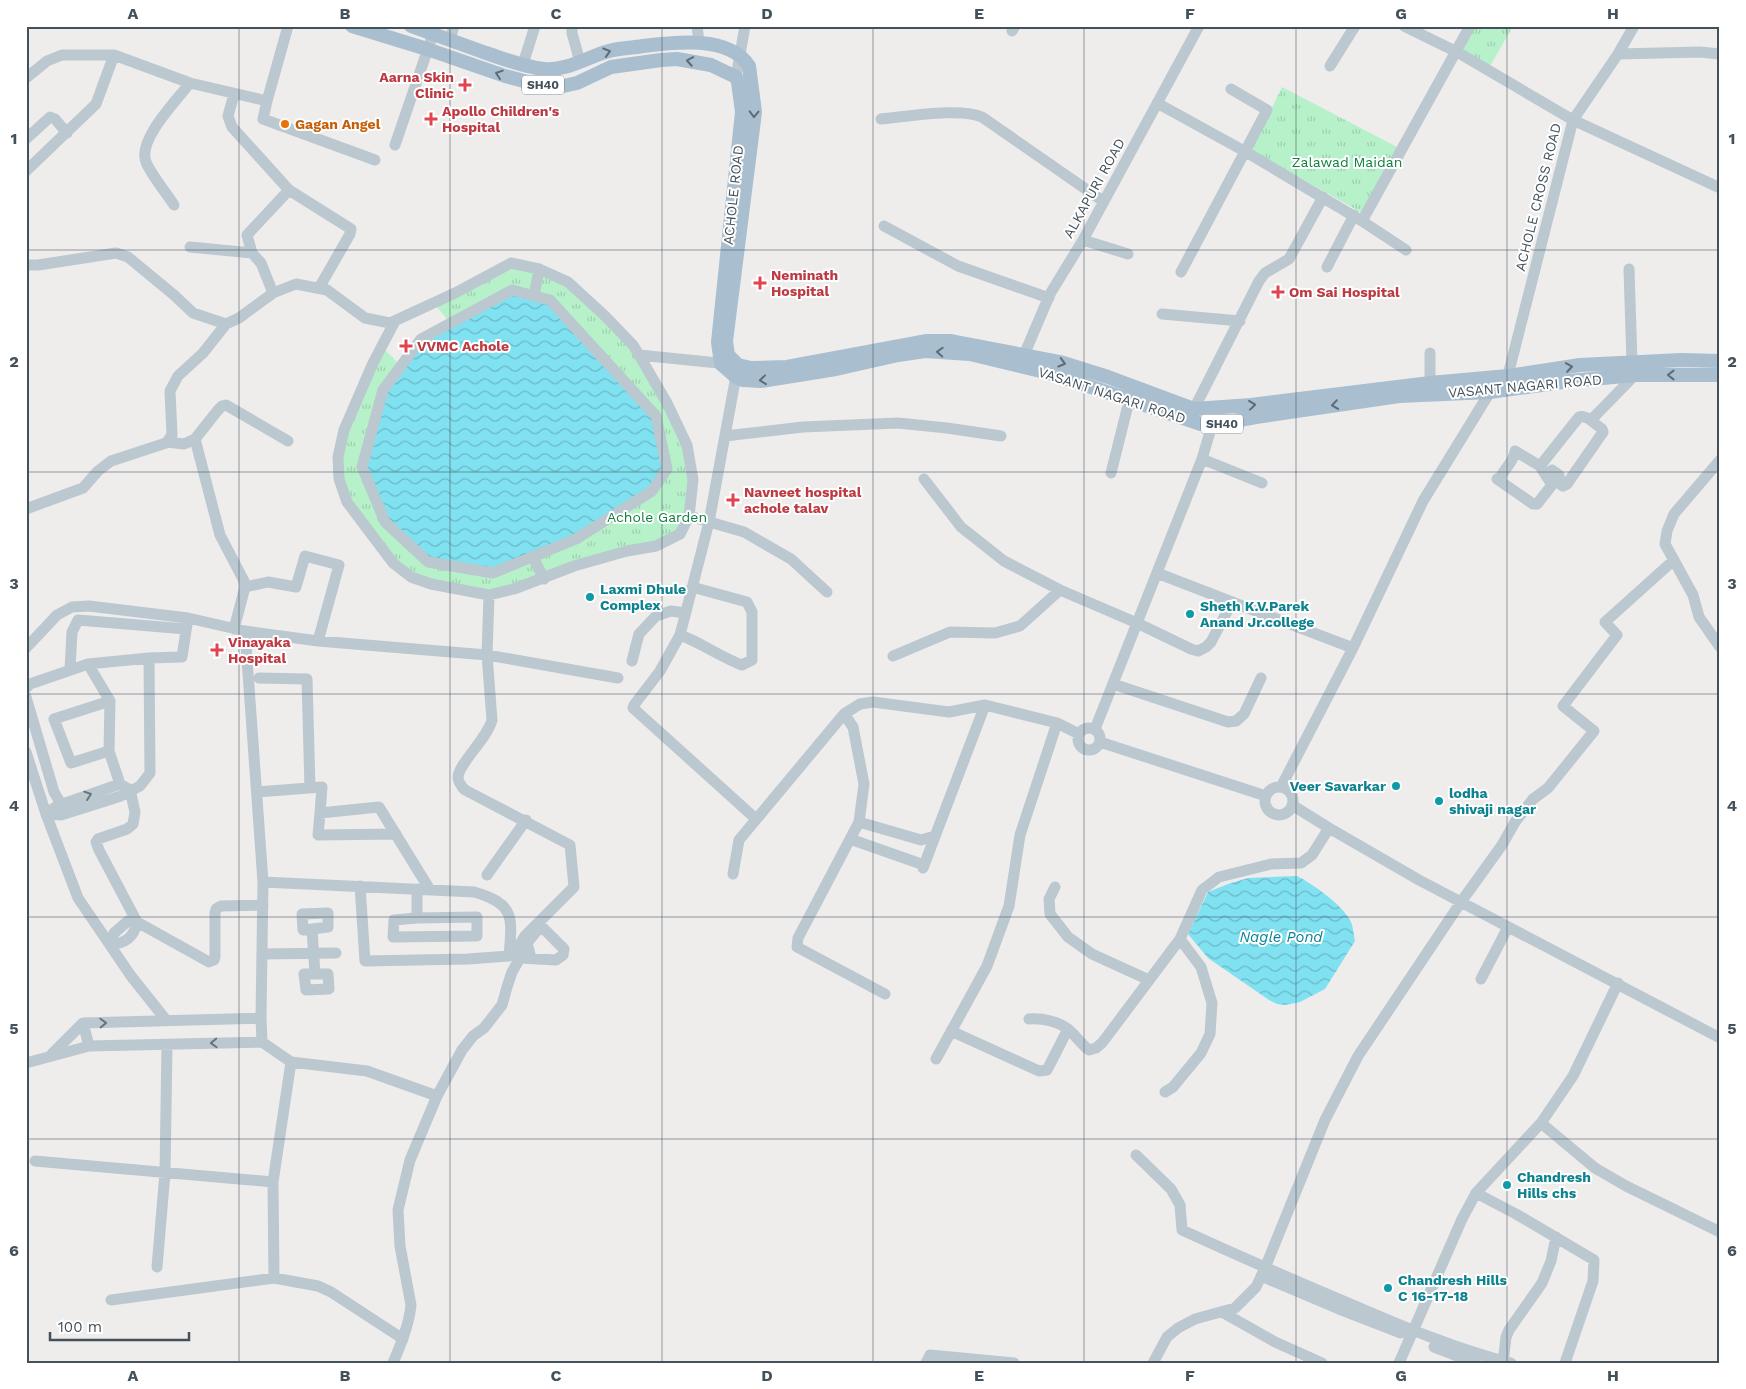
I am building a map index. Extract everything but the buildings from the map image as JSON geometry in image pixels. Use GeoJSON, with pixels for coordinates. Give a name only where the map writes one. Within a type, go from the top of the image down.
{"type":"FeatureCollection","features":[{"type":"Feature","properties":{"kind":"main road","name":"SH40"},"geometry":{"type":"LineString","coordinates":[[352,26],[427,48],[505,76],[539,85],[559,87],[577,83],[611,67],[677,59],[711,65],[736,77]]}},
{"type":"Feature","properties":{"kind":"main road","name":"SH40"},"geometry":{"type":"LineString","coordinates":[[410,26],[433,34],[452,33],[523,64],[542,69],[555,69],[610,51],[669,43],[699,42],[723,48],[745,61]]}},
{"type":"Feature","properties":{"kind":"main road","name":"ACHOLE ROAD"},"geometry":{"type":"LineString","coordinates":[[737,371],[726,350],[726,341],[755,112],[745,61]]}},
{"type":"Feature","properties":{"kind":"main road","name":"ACHOLE ROAD"},"geometry":{"type":"LineString","coordinates":[[721,364],[718,342],[742,112],[736,77]]}},
{"type":"Feature","properties":{"kind":"main road","name":"VASANT NAGARI ROAD"},"geometry":{"type":"LineString","coordinates":[[737,371],[751,368],[787,367],[927,341],[951,342],[1022,360],[1060,362],[1201,424],[1212,425],[1399,396],[1490,392],[1507,383],[1580,366],[1720,376]]}},
{"type":"Feature","properties":{"kind":"main road","name":"VASANT NAGARI ROAD"},"geometry":{"type":"LineString","coordinates":[[1634,369],[1681,360],[1720,360]]}},
{"type":"Feature","properties":{"kind":"main road"},"geometry":{"type":"LineString","coordinates":[[721,364],[737,371]]}},
{"type":"Feature","properties":{"kind":"main road","name":"VASANT NAGARI ROAD"},"geometry":{"type":"LineString","coordinates":[[1131,394],[1194,409],[1251,405],[1494,377],[1507,383]]}},
{"type":"Feature","properties":{"kind":"street"},"geometry":{"type":"LineString","coordinates":[[288,26],[263,119],[375,160]]}},
{"type":"Feature","properties":{"kind":"street"},"geometry":{"type":"LineString","coordinates":[[523,64],[535,26]]}},
{"type":"Feature","properties":{"kind":"street"},"geometry":{"type":"LineString","coordinates":[[572,26],[572,33],[580,62]]}},
{"type":"Feature","properties":{"kind":"street"},"geometry":{"type":"LineString","coordinates":[[697,26],[699,42]]}},
{"type":"Feature","properties":{"kind":"street","name":"ACHOLE ROAD"},"geometry":{"type":"LineString","coordinates":[[736,77],[745,61],[745,26]]}},
{"type":"Feature","properties":{"kind":"street","name":"ALKAPURI ROAD"},"geometry":{"type":"LineString","coordinates":[[1022,360],[1049,298],[1083,240],[1102,201],[1199,26]]}},
{"type":"Feature","properties":{"kind":"street"},"geometry":{"type":"LineString","coordinates":[[1330,66],[1355,26]]}},
{"type":"Feature","properties":{"kind":"street"},"geometry":{"type":"LineString","coordinates":[[1404,26],[1457,52],[1573,120],[1720,188]]}},
{"type":"Feature","properties":{"kind":"street"},"geometry":{"type":"LineString","coordinates":[[1326,267],[1358,218],[1457,52],[1470,26]]}},
{"type":"Feature","properties":{"kind":"street","name":"ACHOLE CROSS ROAD"},"geometry":{"type":"LineString","coordinates":[[1507,383],[1573,120],[1618,54],[1634,26]]}},
{"type":"Feature","properties":{"kind":"street"},"geometry":{"type":"LineString","coordinates":[[395,145],[433,34]]}},
{"type":"Feature","properties":{"kind":"street"},"geometry":{"type":"LineString","coordinates":[[1618,54],[1700,52],[1720,54]]}},
{"type":"Feature","properties":{"kind":"street"},"geometry":{"type":"LineString","coordinates":[[26,78],[47,60],[62,54],[114,55],[190,83],[267,102]]}},
{"type":"Feature","properties":{"kind":"street"},"geometry":{"type":"LineString","coordinates":[[26,171],[96,104],[114,55]]}},
{"type":"Feature","properties":{"kind":"street"},"geometry":{"type":"LineString","coordinates":[[174,205],[146,162],[145,147],[150,134],[190,83]]}},
{"type":"Feature","properties":{"kind":"street"},"geometry":{"type":"LineString","coordinates":[[1181,272],[1267,110],[1231,89]]}},
{"type":"Feature","properties":{"kind":"street"},"geometry":{"type":"LineString","coordinates":[[234,94],[228,116],[232,127],[289,190],[351,229],[350,234],[319,288]]}},
{"type":"Feature","properties":{"kind":"street"},"geometry":{"type":"LineString","coordinates":[[1158,103],[1323,197],[1406,250]]}},
{"type":"Feature","properties":{"kind":"street"},"geometry":{"type":"LineString","coordinates":[[881,119],[957,112],[973,113],[982,117],[1102,201]]}},
{"type":"Feature","properties":{"kind":"street"},"geometry":{"type":"LineString","coordinates":[[26,139],[50,117],[53,117],[67,133]]}},
{"type":"Feature","properties":{"kind":"street"},"geometry":{"type":"LineString","coordinates":[[274,293],[261,264],[252,254],[247,235],[289,190]]}},
{"type":"Feature","properties":{"kind":"street"},"geometry":{"type":"LineString","coordinates":[[1194,409],[1259,281],[1265,273],[1289,259],[1294,253],[1323,197]]}},
{"type":"Feature","properties":{"kind":"street"},"geometry":{"type":"LineString","coordinates":[[884,226],[958,266],[1049,298]]}},
{"type":"Feature","properties":{"kind":"street"},"geometry":{"type":"LineString","coordinates":[[1083,240],[1128,254]]}},
{"type":"Feature","properties":{"kind":"street"},"geometry":{"type":"LineString","coordinates":[[190,247],[252,254]]}},
{"type":"Feature","properties":{"kind":"street"},"geometry":{"type":"LineString","coordinates":[[26,265],[38,265],[116,253],[121,254],[128,257],[174,295],[193,314],[226,324]]}},
{"type":"Feature","properties":{"kind":"street"},"geometry":{"type":"LineString","coordinates":[[167,442],[172,435],[170,391],[178,376],[203,353],[226,324],[239,318],[274,293],[296,284],[319,288],[326,290],[365,318],[390,323],[448,297],[511,264],[539,269],[568,282],[633,345],[667,403],[687,445],[693,480],[689,516],[680,534],[656,546],[627,551],[574,566],[544,579],[489,595],[431,584],[412,577],[393,563],[347,502],[340,479],[338,457],[344,430],[373,363],[395,322]]}},
{"type":"Feature","properties":{"kind":"street"},"geometry":{"type":"LineString","coordinates":[[1589,419],[1592,418],[1634,369],[1629,268]]}},
{"type":"Feature","properties":{"kind":"street"},"geometry":{"type":"LineString","coordinates":[[534,296],[539,269]]}},
{"type":"Feature","properties":{"kind":"street"},"geometry":{"type":"LineString","coordinates":[[512,290],[534,296],[550,300],[656,416],[667,470],[652,491],[576,539],[493,573],[428,562],[385,522],[362,466],[382,390],[421,339],[512,290]]}},
{"type":"Feature","properties":{"kind":"street"},"geometry":{"type":"LineString","coordinates":[[1162,314],[1240,321]]}},
{"type":"Feature","properties":{"kind":"street"},"geometry":{"type":"LineString","coordinates":[[1430,353],[1430,383]]}},
{"type":"Feature","properties":{"kind":"street"},"geometry":{"type":"LineString","coordinates":[[638,355],[721,364]]}},
{"type":"Feature","properties":{"kind":"street"},"geometry":{"type":"LineString","coordinates":[[737,371],[709,522],[680,635],[660,671],[634,705],[634,708],[756,819]]}},
{"type":"Feature","properties":{"kind":"street"},"geometry":{"type":"LineString","coordinates":[[1281,787],[1353,648],[1423,501],[1490,392],[1494,377]]}},
{"type":"Feature","properties":{"kind":"street"},"geometry":{"type":"LineString","coordinates":[[1111,473],[1131,394]]}},
{"type":"Feature","properties":{"kind":"street"},"geometry":{"type":"LineString","coordinates":[[26,509],[83,488],[98,471],[111,461],[167,442],[184,444],[195,439],[222,406],[226,406],[288,441]]}},
{"type":"Feature","properties":{"kind":"street"},"geometry":{"type":"LineString","coordinates":[[1095,729],[1202,459],[1217,408]]}},
{"type":"Feature","properties":{"kind":"street"},"geometry":{"type":"LineString","coordinates":[[1540,466],[1579,417],[1582,416],[1589,419],[1602,429],[1603,432],[1567,484],[1561,485],[1559,475],[1552,470]]}},
{"type":"Feature","properties":{"kind":"street"},"geometry":{"type":"LineString","coordinates":[[725,436],[803,427],[898,423],[1001,436]]}},
{"type":"Feature","properties":{"kind":"street"},"geometry":{"type":"LineString","coordinates":[[195,439],[220,535],[244,581],[245,587],[240,630],[257,792],[263,882],[262,1042]]}},
{"type":"Feature","properties":{"kind":"street"},"geometry":{"type":"LineString","coordinates":[[1515,451],[1540,466],[1552,485],[1537,504],[1533,504],[1497,479],[1501,477],[1503,470],[1514,458],[1515,451]]}},
{"type":"Feature","properties":{"kind":"street"},"geometry":{"type":"LineString","coordinates":[[1202,459],[1262,483]]}},
{"type":"Feature","properties":{"kind":"street"},"geometry":{"type":"LineString","coordinates":[[1720,460],[1674,514],[1667,531],[1665,544],[1694,594],[1699,617],[1720,646]]}},
{"type":"Feature","properties":{"kind":"street"},"geometry":{"type":"LineString","coordinates":[[924,479],[961,527],[1004,561],[1060,590],[1137,623],[1191,649],[1198,651],[1206,647],[1232,602]]}},
{"type":"Feature","properties":{"kind":"street"},"geometry":{"type":"LineString","coordinates":[[689,516],[744,532],[791,559],[827,592]]}},
{"type":"Feature","properties":{"kind":"street"},"geometry":{"type":"LineString","coordinates":[[245,587],[268,582],[296,587],[305,556],[340,565],[318,641]]}},
{"type":"Feature","properties":{"kind":"street"},"geometry":{"type":"LineString","coordinates":[[533,557],[544,579]]}},
{"type":"Feature","properties":{"kind":"street"},"geometry":{"type":"LineString","coordinates":[[1156,1362],[1167,1337],[1178,1328],[1195,1319],[1235,1308],[1256,1287],[1325,1120],[1358,1056],[1461,902],[1502,845],[1515,822],[1533,799],[1548,788],[1594,731],[1563,706],[1617,635],[1605,622],[1674,560]]}},
{"type":"Feature","properties":{"kind":"street"},"geometry":{"type":"LineString","coordinates":[[1157,573],[1353,648]]}},
{"type":"Feature","properties":{"kind":"street"},"geometry":{"type":"LineString","coordinates":[[680,635],[695,640],[727,660],[742,665],[752,660],[752,612],[747,602],[692,587]]}},
{"type":"Feature","properties":{"kind":"street"},"geometry":{"type":"LineString","coordinates":[[893,656],[950,632],[995,633],[1020,626],[1060,590]]}},
{"type":"Feature","properties":{"kind":"street"},"geometry":{"type":"LineString","coordinates":[[393,1363],[403,1338],[411,1305],[400,1246],[398,1210],[410,1160],[437,1096],[462,1050],[473,1036],[484,1028],[502,1005],[506,987],[526,958],[520,944],[524,936],[574,887],[570,845],[526,820],[465,790],[459,784],[460,770],[489,730],[492,720],[487,655],[489,595]]}},
{"type":"Feature","properties":{"kind":"street"},"geometry":{"type":"LineString","coordinates":[[26,648],[57,615],[72,607],[89,606],[187,623],[318,641],[487,655],[618,678]]}},
{"type":"Feature","properties":{"kind":"street"},"geometry":{"type":"LineString","coordinates":[[632,661],[639,634],[656,616],[671,611],[685,613]]}},
{"type":"Feature","properties":{"kind":"street"},"geometry":{"type":"LineString","coordinates":[[70,670],[72,632],[78,620],[187,623]]}},
{"type":"Feature","properties":{"kind":"street"},"geometry":{"type":"LineString","coordinates":[[26,688],[30,684],[88,664],[182,657],[187,623]]}},
{"type":"Feature","properties":{"kind":"street"},"geometry":{"type":"LineString","coordinates":[[46,814],[61,804],[125,787],[140,786],[150,773],[149,658]]}},
{"type":"Feature","properties":{"kind":"street"},"geometry":{"type":"LineString","coordinates":[[88,664],[110,701],[109,751],[135,812],[133,824],[127,829],[98,839],[96,842],[137,922],[212,962],[215,957],[216,909],[221,906],[263,905]]}},
{"type":"Feature","properties":{"kind":"street"},"geometry":{"type":"LineString","coordinates":[[259,678],[308,679],[310,788]]}},
{"type":"Feature","properties":{"kind":"street"},"geometry":{"type":"LineString","coordinates":[[1113,684],[1228,722],[1236,722],[1244,714],[1261,678]]}},
{"type":"Feature","properties":{"kind":"street"},"geometry":{"type":"LineString","coordinates":[[26,697],[54,792],[61,804]]}},
{"type":"Feature","properties":{"kind":"street"},"geometry":{"type":"LineString","coordinates":[[109,751],[71,763],[54,719],[110,701]]}},
{"type":"Feature","properties":{"kind":"street"},"geometry":{"type":"LineString","coordinates":[[733,874],[739,840],[844,714],[860,704],[873,702],[949,712],[985,705],[1056,723],[1079,734]]}},
{"type":"Feature","properties":{"kind":"street"},"geometry":{"type":"LineString","coordinates":[[850,839],[923,867],[939,830],[985,705]]}},
{"type":"Feature","properties":{"kind":"street"},"geometry":{"type":"LineString","coordinates":[[844,714],[853,727],[864,784],[859,822],[798,938],[797,947],[885,994]]}},
{"type":"Feature","properties":{"kind":"street"},"geometry":{"type":"LineString","coordinates":[[936,1059],[987,966],[1009,906],[1020,835],[1056,723]]}},
{"type":"Feature","properties":{"kind":"street"},"geometry":{"type":"LineString","coordinates":[[1084,728],[1095,729],[1100,735],[1100,742],[1092,750],[1084,750],[1079,745],[1079,734],[1084,728]]}},
{"type":"Feature","properties":{"kind":"street"},"geometry":{"type":"LineString","coordinates":[[1100,742],[1266,796]]}},
{"type":"Feature","properties":{"kind":"street"},"geometry":{"type":"LineString","coordinates":[[26,752],[46,814],[78,898],[110,945],[166,1020]]}},
{"type":"Feature","properties":{"kind":"street"},"geometry":{"type":"LineString","coordinates":[[46,814],[61,815],[120,796],[125,787]]}},
{"type":"Feature","properties":{"kind":"street"},"geometry":{"type":"LineString","coordinates":[[257,792],[322,787],[318,835],[396,834]]}},
{"type":"Feature","properties":{"kind":"street"},"geometry":{"type":"LineString","coordinates":[[1281,787],[1290,792],[1292,805],[1287,813],[1279,815],[1271,813],[1266,806],[1266,796],[1272,789],[1281,787]]}},
{"type":"Feature","properties":{"kind":"street"},"geometry":{"type":"LineString","coordinates":[[1292,805],[1329,828],[1461,902],[1720,1038]]}},
{"type":"Feature","properties":{"kind":"street"},"geometry":{"type":"LineString","coordinates":[[320,813],[379,807],[430,890]]}},
{"type":"Feature","properties":{"kind":"street"},"geometry":{"type":"LineString","coordinates":[[487,876],[526,820]]}},
{"type":"Feature","properties":{"kind":"street"},"geometry":{"type":"LineString","coordinates":[[859,822],[921,840],[935,836]]}},
{"type":"Feature","properties":{"kind":"street"},"geometry":{"type":"LineString","coordinates":[[867,845],[874,826]]}},
{"type":"Feature","properties":{"kind":"street"},"geometry":{"type":"LineString","coordinates":[[1029,1019],[1043,1018],[1068,1029],[1082,1045],[1090,1050],[1096,1048],[1102,1043],[1180,939],[1202,890],[1219,876],[1271,864],[1301,863],[1312,855],[1329,828]]}},
{"type":"Feature","properties":{"kind":"street"},"geometry":{"type":"LineString","coordinates":[[263,882],[360,886],[474,892],[492,897],[507,911],[512,923],[509,956],[468,959],[365,961],[360,886]]}},
{"type":"Feature","properties":{"kind":"street"},"geometry":{"type":"LineString","coordinates":[[1054,888],[1049,898],[1050,914],[1068,937],[1092,954],[1150,980]]}},
{"type":"Feature","properties":{"kind":"street"},"geometry":{"type":"LineString","coordinates":[[417,889],[417,918]]}},
{"type":"Feature","properties":{"kind":"street"},"geometry":{"type":"LineString","coordinates":[[477,917],[477,936],[392,937],[394,920],[417,918],[477,917]]}},
{"type":"Feature","properties":{"kind":"street"},"geometry":{"type":"LineString","coordinates":[[110,945],[123,943],[136,931],[137,922]]}},
{"type":"Feature","properties":{"kind":"street"},"geometry":{"type":"LineString","coordinates":[[1481,979],[1508,927]]}},
{"type":"Feature","properties":{"kind":"street"},"geometry":{"type":"LineString","coordinates":[[312,929],[316,974]]}},
{"type":"Feature","properties":{"kind":"street"},"geometry":{"type":"LineString","coordinates":[[1165,1092],[1173,1087],[1201,1053],[1210,1034],[1212,1003],[1201,966],[1180,939]]}},
{"type":"Feature","properties":{"kind":"street"},"geometry":{"type":"LineString","coordinates":[[262,954],[336,953]]}},
{"type":"Feature","properties":{"kind":"street"},"geometry":{"type":"LineString","coordinates":[[1399,1363],[1462,1219],[1476,1193],[1541,1123],[1573,1076],[1618,983]]}},
{"type":"Feature","properties":{"kind":"street"},"geometry":{"type":"LineString","coordinates":[[50,1056],[83,1023],[261,1018]]}},
{"type":"Feature","properties":{"kind":"street"},"geometry":{"type":"LineString","coordinates":[[83,1023],[89,1046]]}},
{"type":"Feature","properties":{"kind":"street"},"geometry":{"type":"LineString","coordinates":[[951,1031],[1039,1071],[1047,1070],[1068,1029]]}},
{"type":"Feature","properties":{"kind":"street"},"geometry":{"type":"LineString","coordinates":[[26,1063],[89,1046],[262,1042],[291,1062],[367,1071],[437,1096]]}},
{"type":"Feature","properties":{"kind":"street"},"geometry":{"type":"LineString","coordinates":[[157,1267],[165,1173],[167,1045]]}},
{"type":"Feature","properties":{"kind":"street"},"geometry":{"type":"LineString","coordinates":[[274,1278],[273,1182],[291,1062]]}},
{"type":"Feature","properties":{"kind":"street"},"geometry":{"type":"LineString","coordinates":[[1541,1123],[1595,1168],[1626,1186],[1720,1232]]}},
{"type":"Feature","properties":{"kind":"street"},"geometry":{"type":"LineString","coordinates":[[1136,1155],[1171,1189],[1180,1205],[1182,1230],[1263,1272],[1412,1334],[1476,1363]]}},
{"type":"Feature","properties":{"kind":"street"},"geometry":{"type":"LineString","coordinates":[[35,1161],[273,1182]]}},
{"type":"Feature","properties":{"kind":"street"},"geometry":{"type":"LineString","coordinates":[[1476,1193],[1594,1260],[1593,1281],[1565,1363]]}},
{"type":"Feature","properties":{"kind":"street"},"geometry":{"type":"LineString","coordinates":[[1412,1334],[1506,1362],[1506,1337],[1542,1284],[1551,1261],[1556,1237]]}},
{"type":"Feature","properties":{"kind":"street"},"geometry":{"type":"LineString","coordinates":[[111,1300],[274,1278],[318,1286],[331,1292],[403,1338]]}},
{"type":"Feature","properties":{"kind":"street"},"geometry":{"type":"LineString","coordinates":[[1222,1312],[1275,1342],[1322,1363]]}},
{"type":"Feature","properties":{"kind":"street"},"geometry":{"type":"LineString","coordinates":[[926,1363],[930,1355],[1014,1363]]}},
{"type":"Feature","properties":{"kind":"green space"},"geometry":{"type":"Polygon","coordinates":[[[1473,26],[1513,26],[1489,68],[1461,50],[1473,26]]]}},
{"type":"Feature","properties":{"kind":"green space","name":"Zalawad Maidan"},"geometry":{"type":"Polygon","coordinates":[[[1282,87],[1401,149],[1364,214],[1251,150],[1282,87]]]}},
{"type":"Feature","properties":{"kind":"green space","name":"Achole Garden"},"geometry":{"type":"Polygon","coordinates":[[[511,263],[568,282],[633,345],[687,445],[692,488],[680,534],[489,595],[411,577],[374,539],[339,479],[338,457],[384,349],[401,366],[450,323],[434,303],[511,263]]]}},
{"type":"Feature","properties":{"kind":"water"},"geometry":{"type":"Polygon","coordinates":[[[512,290],[550,300],[656,416],[667,469],[652,491],[576,539],[493,573],[428,562],[385,522],[362,467],[383,390],[421,339],[512,290]]]}},
{"type":"Feature","properties":{"kind":"water","name":"Nagle Pond"},"geometry":{"type":"Polygon","coordinates":[[[1297,876],[1311,884],[1341,908],[1351,922],[1355,941],[1325,989],[1300,1002],[1285,1005],[1269,1000],[1208,958],[1188,934],[1208,892],[1248,878],[1297,876]]]}},
{"type":"Feature","properties":{"kind":"place","name":"Aarna Skin Clinic"},"geometry":{"type":"Point","coordinates":[465,85]}},
{"type":"Feature","properties":{"kind":"place","name":"Apollo Children's Hospital"},"geometry":{"type":"Point","coordinates":[431,119]}},
{"type":"Feature","properties":{"kind":"place","name":"Gagan Angel"},"geometry":{"type":"Point","coordinates":[285,124]}},
{"type":"Feature","properties":{"kind":"place","name":"Neminath Hospital"},"geometry":{"type":"Point","coordinates":[760,283]}},
{"type":"Feature","properties":{"kind":"place","name":"Om Sai Hospital"},"geometry":{"type":"Point","coordinates":[1278,292]}},
{"type":"Feature","properties":{"kind":"place","name":"VVMC Achole"},"geometry":{"type":"Point","coordinates":[406,346]}},
{"type":"Feature","properties":{"kind":"place","name":"Navneet hospital achole talav"},"geometry":{"type":"Point","coordinates":[733,500]}},
{"type":"Feature","properties":{"kind":"place","name":"Laxmi Dhule Complex"},"geometry":{"type":"Point","coordinates":[590,597]}},
{"type":"Feature","properties":{"kind":"place","name":"Sheth K.V.Parek Anand Jr.college"},"geometry":{"type":"Point","coordinates":[1190,614]}},
{"type":"Feature","properties":{"kind":"place","name":"Vinayaka Hospital"},"geometry":{"type":"Point","coordinates":[217,650]}},
{"type":"Feature","properties":{"kind":"place","name":"Veer Savarkar"},"geometry":{"type":"Point","coordinates":[1396,786]}},
{"type":"Feature","properties":{"kind":"place","name":"lodha shivaji nagar"},"geometry":{"type":"Point","coordinates":[1439,801]}},
{"type":"Feature","properties":{"kind":"place","name":"Chandresh Hills chs"},"geometry":{"type":"Point","coordinates":[1507,1185]}},
{"type":"Feature","properties":{"kind":"place","name":"Chandresh Hills C 16-17-18"},"geometry":{"type":"Point","coordinates":[1388,1288]}}]}
